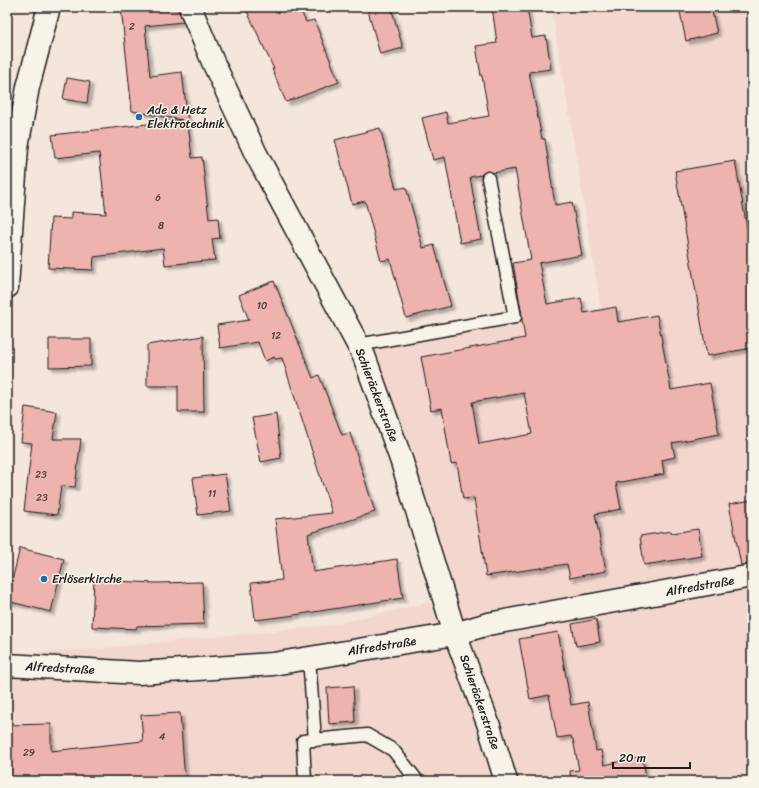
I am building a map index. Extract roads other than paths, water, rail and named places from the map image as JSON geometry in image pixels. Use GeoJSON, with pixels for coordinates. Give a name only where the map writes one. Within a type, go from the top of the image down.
{"type":"FeatureCollection","features":[{"type":"Feature","properties":{"kind":"street"},"geometry":{"type":"LineString","coordinates":[[7,288],[10,204],[17,147],[28,87],[49,7]]}},
{"type":"Feature","properties":{"kind":"street","name":"Schieräckerstraße"},"geometry":{"type":"LineString","coordinates":[[190,7],[212,62],[256,154],[364,356],[402,462],[456,634],[489,726],[506,781]]}},
{"type":"Feature","properties":{"kind":"street","name":"Alfredstraße"},"geometry":{"type":"LineString","coordinates":[[7,665],[139,673],[274,664],[456,634],[488,624],[752,576]]}},
{"type":"Feature","properties":{"kind":"lane"},"geometry":{"type":"LineString","coordinates":[[358,345],[516,317],[488,178]]}},
{"type":"Feature","properties":{"kind":"lane"},"geometry":{"type":"LineString","coordinates":[[309,658],[315,740]]}},
{"type":"Feature","properties":{"kind":"lane"},"geometry":{"type":"LineString","coordinates":[[305,781],[303,741],[367,736],[393,750],[417,781]]}},
{"type":"Feature","properties":{"kind":"place","name":"Ade & Hetz Elektrotechnik"},"geometry":{"type":"Point","coordinates":[139,117]}},
{"type":"Feature","properties":{"kind":"place","name":"Erlöserkirche"},"geometry":{"type":"Point","coordinates":[44,579]}}]}
